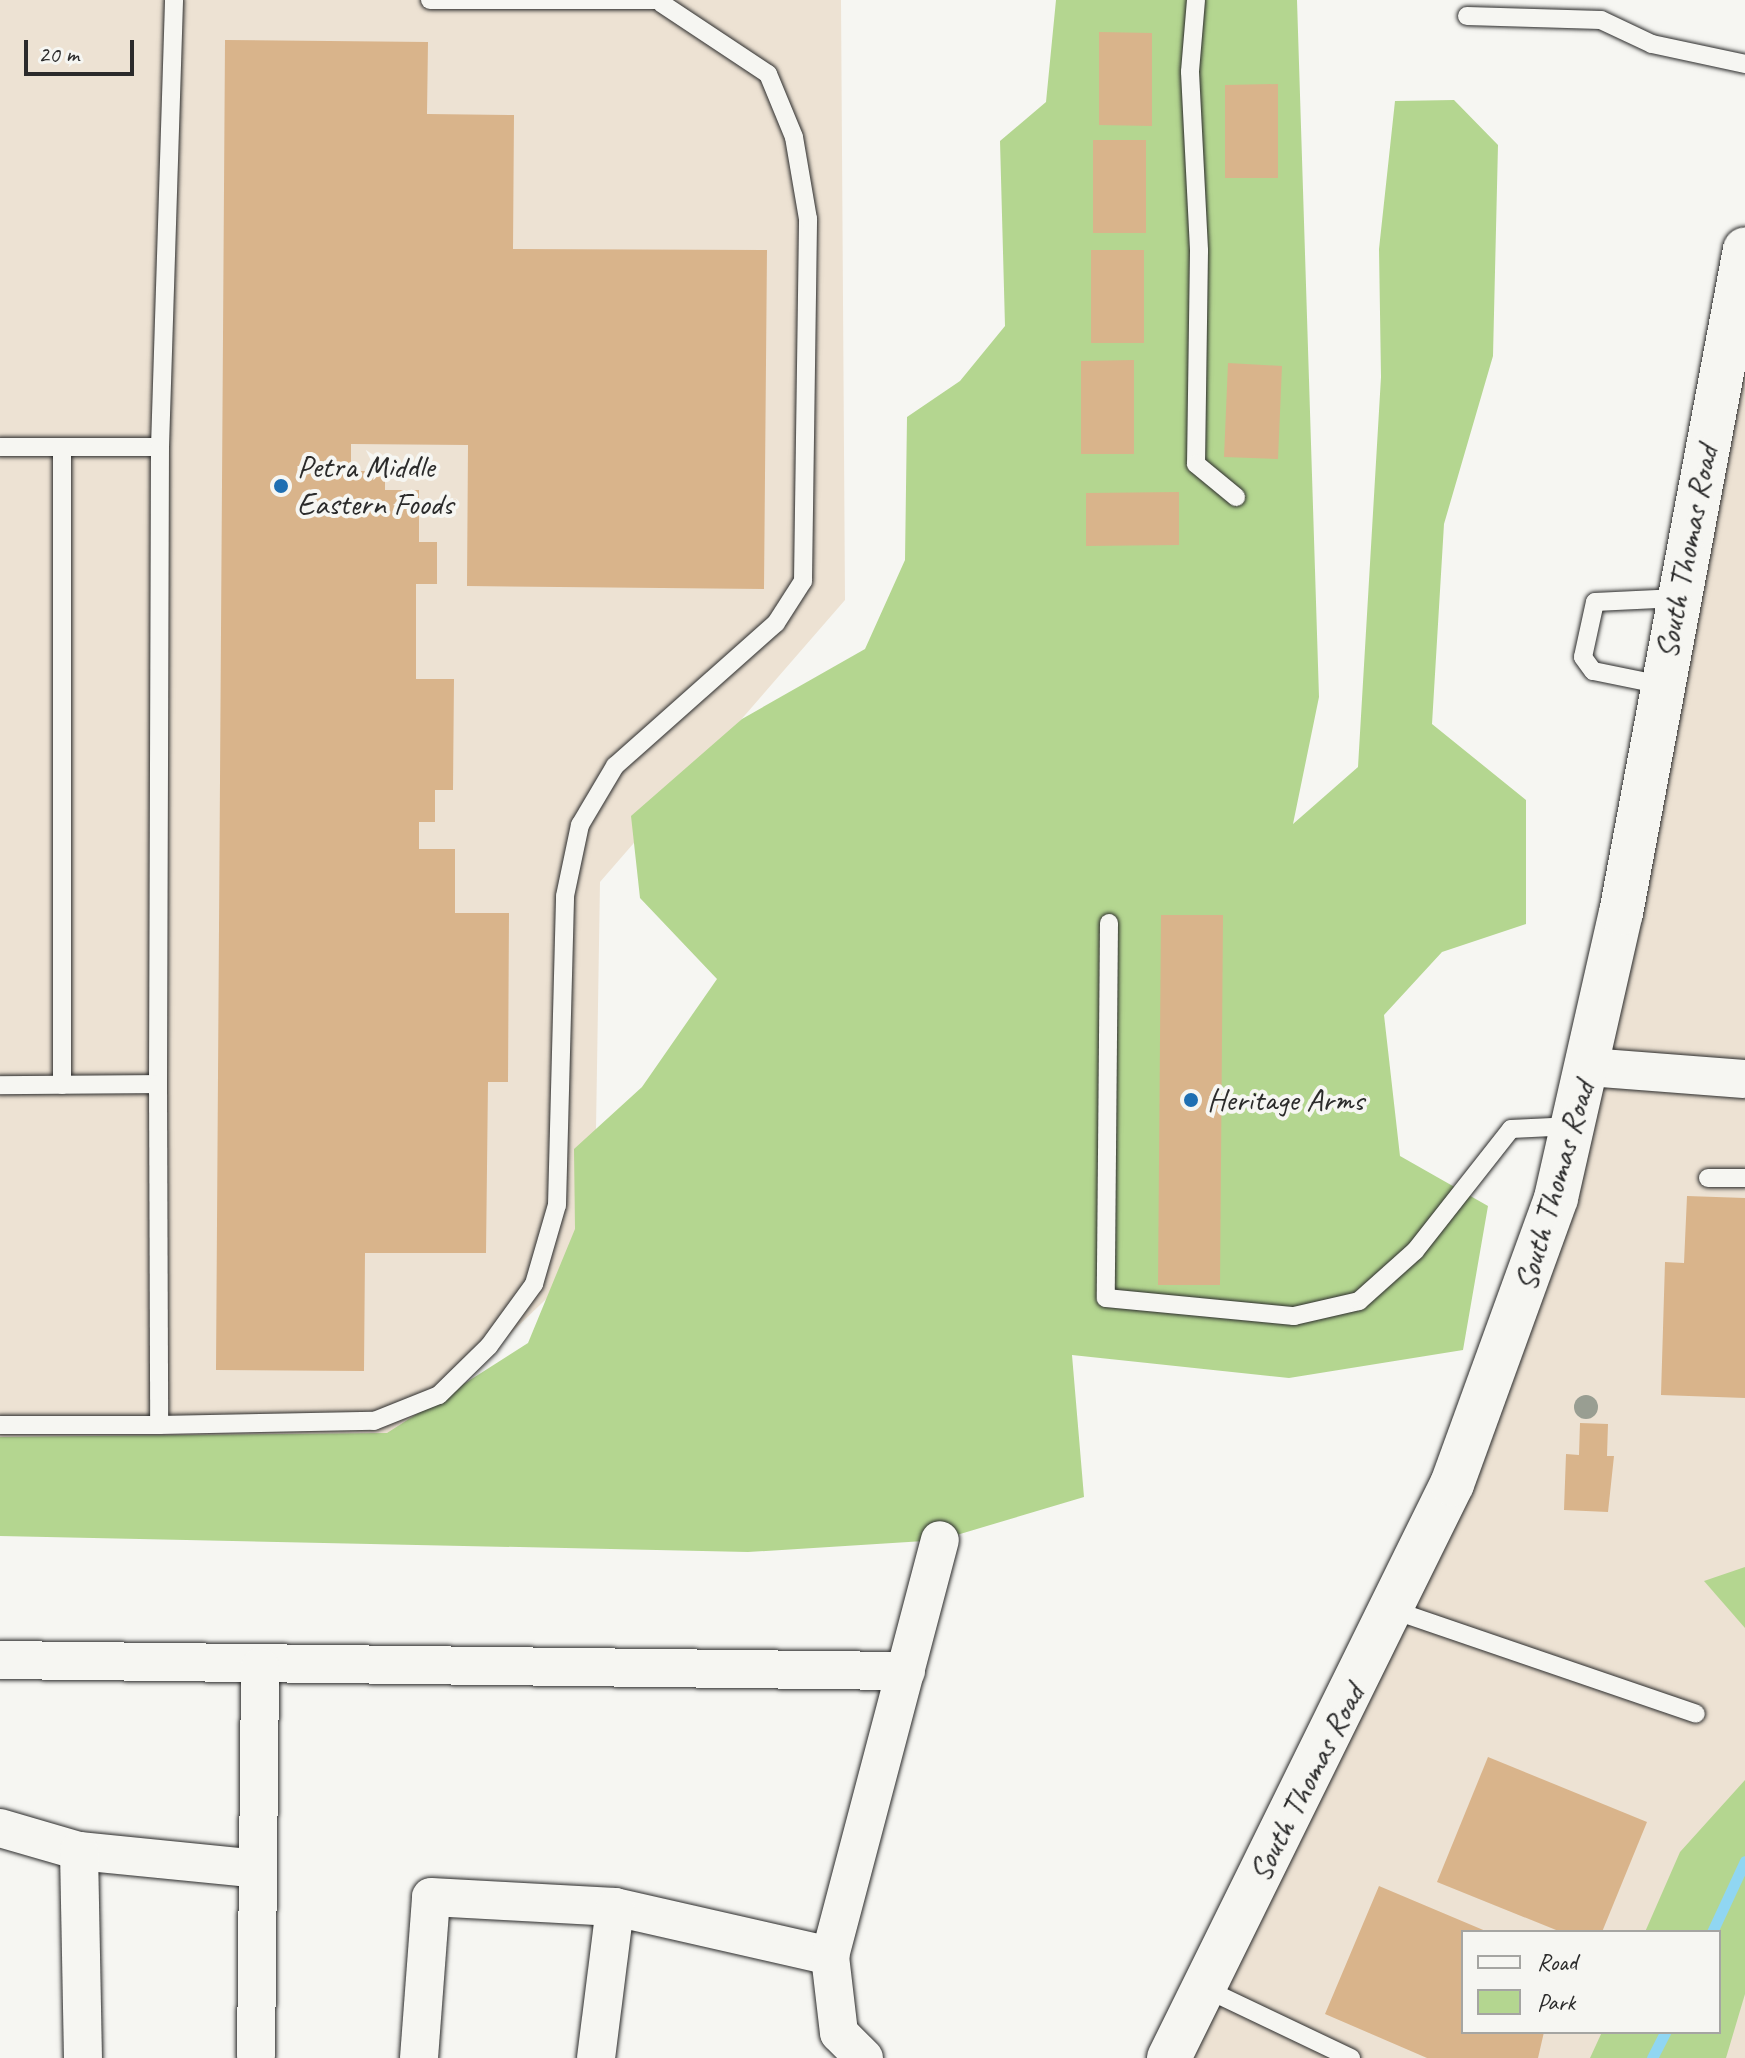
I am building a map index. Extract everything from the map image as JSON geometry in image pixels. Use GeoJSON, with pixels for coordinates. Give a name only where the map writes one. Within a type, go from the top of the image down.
{"type":"FeatureCollection","features":[{"type":"Feature","properties":{"kind":"street","name":"South Thomas Road"},"geometry":{"type":"LineString","coordinates":[[1169,2058],[1393,1610],[1510,1341],[1588,1067],[1745,255]]}},
{"type":"Feature","properties":{"kind":"street"},"geometry":{"type":"LineString","coordinates":[[1588,1067],[1745,1079]]}},
{"type":"Feature","properties":{"kind":"street"},"geometry":{"type":"LineString","coordinates":[[864,2058],[839,2033],[830,1956],[940,1540]]}},
{"type":"Feature","properties":{"kind":"street"},"geometry":{"type":"LineString","coordinates":[[0,1660],[260,1667],[906,1671]]}},
{"type":"Feature","properties":{"kind":"street"},"geometry":{"type":"LineString","coordinates":[[256,2056],[260,1667]]}},
{"type":"Feature","properties":{"kind":"street"},"geometry":{"type":"LineString","coordinates":[[0,1828],[79,1851],[258,1869]]}},
{"type":"Feature","properties":{"kind":"street"},"geometry":{"type":"LineString","coordinates":[[79,1851],[83,2058]]}},
{"type":"Feature","properties":{"kind":"street"},"geometry":{"type":"LineString","coordinates":[[419,2058],[431,1897],[615,1907],[830,1956]]}},
{"type":"Feature","properties":{"kind":"street"},"geometry":{"type":"LineString","coordinates":[[596,2058],[615,1907]]}},
{"type":"Feature","properties":{"kind":"lane"},"geometry":{"type":"LineString","coordinates":[[159,1425],[160,447],[174,0]]}},
{"type":"Feature","properties":{"kind":"lane"},"geometry":{"type":"LineString","coordinates":[[0,1425],[374,1421],[439,1395],[489,1346],[534,1284],[557,1205],[565,896],[580,825],[615,766],[776,623],[803,581],[808,219],[794,137],[768,74],[661,2],[430,0]]}},
{"type":"Feature","properties":{"kind":"lane"},"geometry":{"type":"LineString","coordinates":[[1196,0],[1190,72],[1199,251],[1196,464],[1236,497]]}},
{"type":"Feature","properties":{"kind":"lane"},"geometry":{"type":"LineString","coordinates":[[1467,16],[1601,20],[1652,44],[1745,64]]}},
{"type":"Feature","properties":{"kind":"lane"},"geometry":{"type":"LineString","coordinates":[[0,447],[160,447]]}},
{"type":"Feature","properties":{"kind":"lane"},"geometry":{"type":"LineString","coordinates":[[62,447],[62,1085]]}},
{"type":"Feature","properties":{"kind":"lane"},"geometry":{"type":"LineString","coordinates":[[1662,685],[1593,671],[1583,657],[1595,602],[1678,598]]}},
{"type":"Feature","properties":{"kind":"lane"},"geometry":{"type":"LineString","coordinates":[[1109,923],[1106,1298],[1294,1316],[1359,1301],[1415,1251],[1511,1129],[1573,1126]]}},
{"type":"Feature","properties":{"kind":"lane"},"geometry":{"type":"LineString","coordinates":[[0,1085],[158,1084]]}},
{"type":"Feature","properties":{"kind":"lane"},"geometry":{"type":"LineString","coordinates":[[1708,1178],[1745,1178]]}},
{"type":"Feature","properties":{"kind":"lane"},"geometry":{"type":"LineString","coordinates":[[1393,1610],[1696,1714]]}},
{"type":"Feature","properties":{"kind":"lane"},"geometry":{"type":"LineString","coordinates":[[1204,1988],[1351,2058]]}},
{"type":"Feature","properties":{"kind":"shaded area"},"geometry":{"type":"Polygon","coordinates":[[[0,0],[841,0],[845,600],[600,882],[594,1253],[390,1449],[0,1447],[0,0]]]}},
{"type":"Feature","properties":{"kind":"shaded area"},"geometry":{"type":"Polygon","coordinates":[[[1745,257],[1745,2058],[1169,2058],[1510,1341],[1745,257]]]}},
{"type":"Feature","properties":{"kind":"green space"},"geometry":{"type":"Polygon","coordinates":[[[1056,0],[1297,0],[1319,697],[1293,824],[1358,767],[1381,377],[1379,249],[1395,101],[1454,100],[1498,145],[1493,356],[1444,524],[1432,724],[1526,800],[1526,924],[1442,952],[1384,1015],[1400,1156],[1488,1206],[1463,1350],[1289,1378],[1072,1355],[1084,1497],[940,1540],[748,1552],[0,1536],[0,1437],[387,1433],[528,1343],[575,1229],[574,1149],[642,1087],[717,979],[640,898],[631,816],[742,719],[865,649],[905,560],[907,417],[960,381],[1005,326],[1000,141],[1046,102],[1056,0]]]}},
{"type":"Feature","properties":{"kind":"green space"},"geometry":{"type":"Polygon","coordinates":[[[1745,1567],[1745,1628],[1704,1581],[1745,1567]]]}},
{"type":"Feature","properties":{"kind":"green space"},"geometry":{"type":"Polygon","coordinates":[[[1745,1780],[1745,1994],[1726,2058],[1590,2058],[1601,2034],[1721,2034],[1721,1930],[1646,1930],[1680,1852],[1745,1780]]]}},
{"type":"Feature","properties":{"kind":"building"},"geometry":{"type":"Polygon","coordinates":[[[1099,32],[1152,33],[1152,126],[1099,125],[1099,32]]]}},
{"type":"Feature","properties":{"kind":"building"},"geometry":{"type":"Polygon","coordinates":[[[225,40],[428,42],[427,114],[514,115],[513,249],[767,250],[764,589],[467,586],[468,445],[351,444],[351,471],[385,471],[385,490],[419,490],[419,542],[437,542],[437,584],[416,584],[416,679],[454,679],[453,790],[435,790],[435,822],[419,822],[419,849],[455,849],[455,913],[509,913],[508,1082],[488,1082],[486,1253],[365,1253],[364,1371],[216,1370],[225,40]]]}},
{"type":"Feature","properties":{"kind":"building"},"geometry":{"type":"Polygon","coordinates":[[[1278,84],[1278,178],[1225,178],[1225,85],[1278,84]]]}},
{"type":"Feature","properties":{"kind":"building"},"geometry":{"type":"Polygon","coordinates":[[[1093,140],[1146,140],[1146,233],[1093,233],[1093,140]]]}},
{"type":"Feature","properties":{"kind":"building"},"geometry":{"type":"Polygon","coordinates":[[[1091,250],[1144,250],[1144,343],[1091,343],[1091,250]]]}},
{"type":"Feature","properties":{"kind":"building"},"geometry":{"type":"Polygon","coordinates":[[[1134,360],[1134,454],[1081,454],[1081,361],[1134,360]]]}},
{"type":"Feature","properties":{"kind":"building"},"geometry":{"type":"Polygon","coordinates":[[[1228,363],[1282,366],[1278,459],[1224,457],[1228,363]]]}},
{"type":"Feature","properties":{"kind":"building"},"geometry":{"type":"Polygon","coordinates":[[[1179,492],[1179,545],[1086,546],[1086,493],[1179,492]]]}},
{"type":"Feature","properties":{"kind":"building","name":"Heritage Arms"},"geometry":{"type":"Polygon","coordinates":[[[1161,915],[1223,915],[1220,1285],[1158,1285],[1161,915]]]}},
{"type":"Feature","properties":{"kind":"building"},"geometry":{"type":"Polygon","coordinates":[[[1687,1196],[1745,1198],[1745,1398],[1661,1395],[1665,1262],[1684,1263],[1687,1196]]]}},
{"type":"Feature","properties":{"kind":"building"},"geometry":{"type":"Polygon","coordinates":[[[1580,1423],[1608,1424],[1607,1456],[1614,1456],[1608,1512],[1564,1510],[1566,1454],[1579,1455],[1580,1423]]]}},
{"type":"Feature","properties":{"kind":"building"},"geometry":{"type":"Polygon","coordinates":[[[1488,1757],[1647,1822],[1603,1930],[1556,1930],[1437,1882],[1488,1757]]]}},
{"type":"Feature","properties":{"kind":"building"},"geometry":{"type":"Polygon","coordinates":[[[1379,1886],[1483,1930],[1461,1930],[1461,2034],[1544,2034],[1538,2058],[1427,2058],[1325,2014],[1379,1886]]]}},
{"type":"Feature","properties":{"kind":"waterway"},"geometry":{"type":"LineString","coordinates":[[1713,1930],[1745,1861]]}},
{"type":"Feature","properties":{"kind":"waterway"},"geometry":{"type":"LineString","coordinates":[[1652,2058],[1664,2034]]}},
{"type":"Feature","properties":{"kind":"place","name":"Petra Middle Eastern Foods"},"geometry":{"type":"Point","coordinates":[281,486]}},
{"type":"Feature","properties":{"kind":"place","name":"Heritage Arms"},"geometry":{"type":"Point","coordinates":[1191,1100]}}]}
